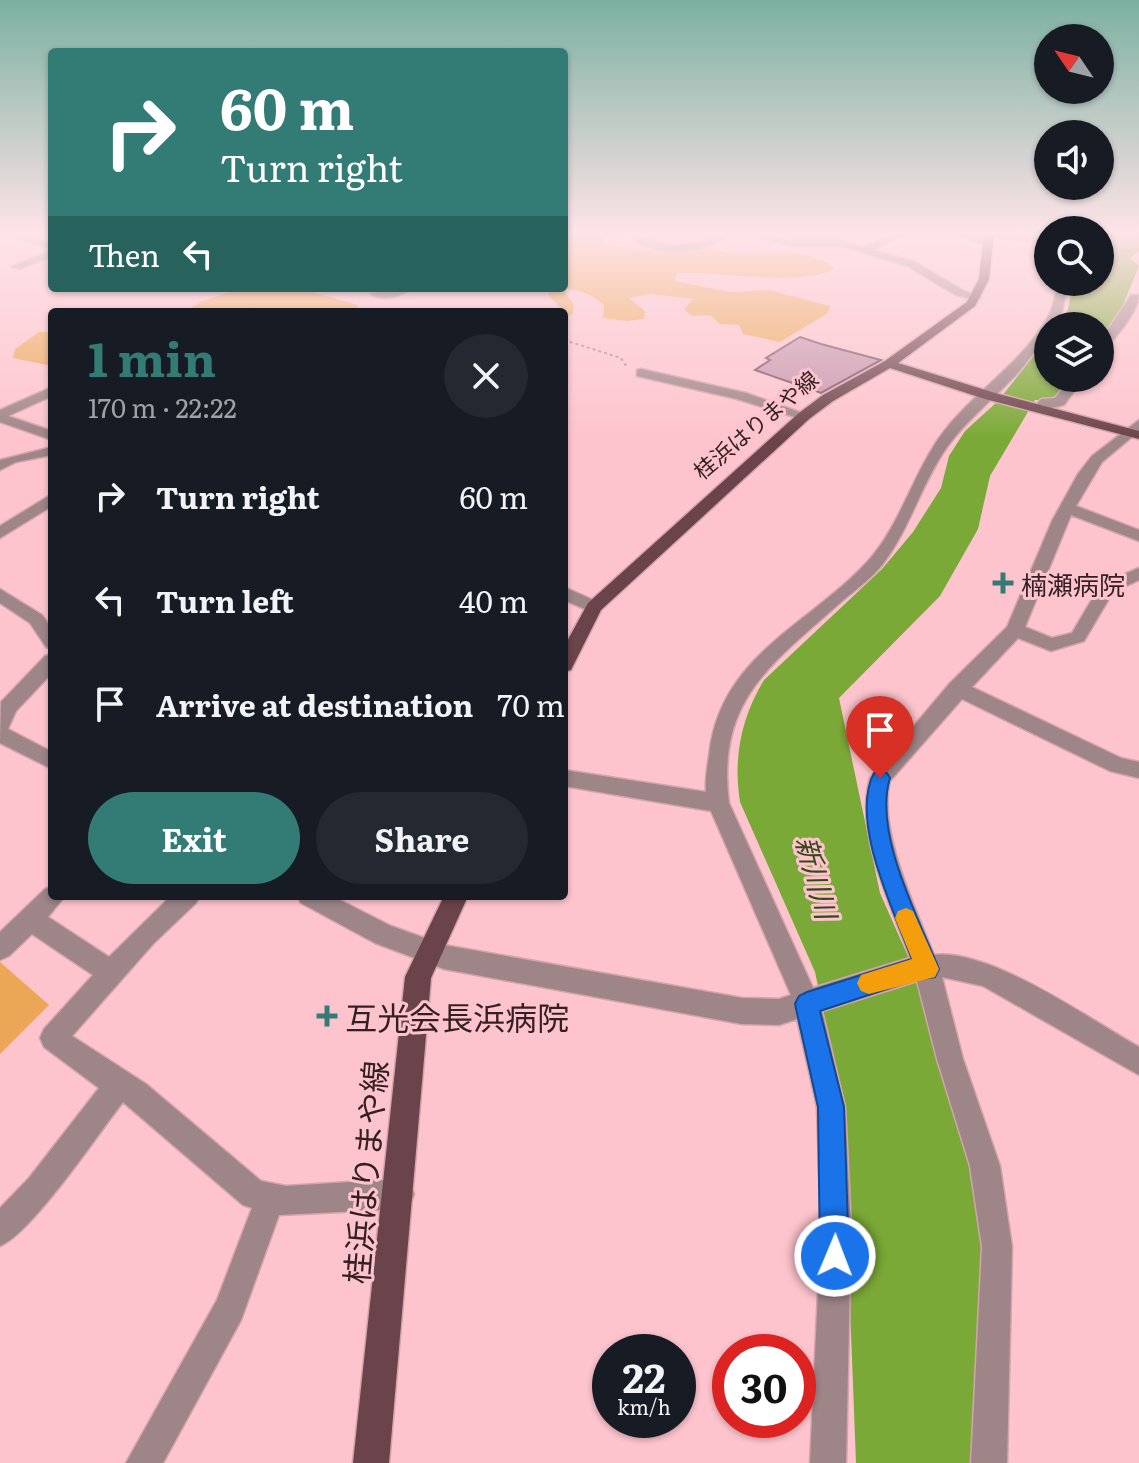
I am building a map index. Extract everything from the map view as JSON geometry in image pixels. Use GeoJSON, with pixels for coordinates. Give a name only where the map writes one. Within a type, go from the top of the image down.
{"type":"FeatureCollection","features":[{"type":"Feature","properties":{"kind":"main road","name":"桂浜はりまや線"},"geometry":{"type":"LineString","coordinates":[[568,657],[594,607],[804,416],[828,398],[889,364],[958,316],[971,302]]}},
{"type":"Feature","properties":{"kind":"main road"},"geometry":{"type":"LineString","coordinates":[[889,364],[1036,408],[1136,430]]}},
{"type":"Feature","properties":{"kind":"main road","name":"桂浜はりまや線"},"geometry":{"type":"LineString","coordinates":[[371,1463],[418,977],[454,900]]}},
{"type":"Feature","properties":{"kind":"street"},"geometry":{"type":"LineString","coordinates":[[828,1463],[836,1227],[831,1107],[811,1002],[718,803],[716,785],[721,733],[739,689],[775,651],[874,564],[895,535],[939,448],[963,419],[994,396],[1055,316],[1058,302]]}},
{"type":"Feature","properties":{"kind":"street"},"geometry":{"type":"LineString","coordinates":[[1114,331],[1132,302]]}},
{"type":"Feature","properties":{"kind":"street"},"geometry":{"type":"LineString","coordinates":[[641,373],[741,396],[804,416]]}},
{"type":"Feature","properties":{"kind":"street"},"geometry":{"type":"LineString","coordinates":[[1036,408],[1046,402],[1059,402],[1067,392]]}},
{"type":"Feature","properties":{"kind":"street"},"geometry":{"type":"LineString","coordinates":[[0,416],[48,393]]}},
{"type":"Feature","properties":{"kind":"street"},"geometry":{"type":"LineString","coordinates":[[0,416],[48,432]]}},
{"type":"Feature","properties":{"kind":"street"},"geometry":{"type":"LineString","coordinates":[[989,1463],[997,1247],[985,1166],[885,858],[875,796],[880,778],[957,688],[1015,630],[1067,508],[1085,474],[1097,459],[1136,430]]}},
{"type":"Feature","properties":{"kind":"street"},"geometry":{"type":"LineString","coordinates":[[0,466],[12,459],[48,452]]}},
{"type":"Feature","properties":{"kind":"street"},"geometry":{"type":"LineString","coordinates":[[0,533],[48,502]]}},
{"type":"Feature","properties":{"kind":"street"},"geometry":{"type":"LineString","coordinates":[[1067,508],[1139,536]]}},
{"type":"Feature","properties":{"kind":"street"},"geometry":{"type":"LineString","coordinates":[[1015,630],[1051,645],[1078,637],[1107,588],[1139,573]]}},
{"type":"Feature","properties":{"kind":"street"},"geometry":{"type":"LineString","coordinates":[[0,595],[36,619],[48,637]]}},
{"type":"Feature","properties":{"kind":"street"},"geometry":{"type":"LineString","coordinates":[[568,595],[594,607]]}},
{"type":"Feature","properties":{"kind":"street"},"geometry":{"type":"LineString","coordinates":[[0,726],[8,707],[48,665]]}},
{"type":"Feature","properties":{"kind":"street"},"geometry":{"type":"LineString","coordinates":[[957,688],[1117,765],[1139,770]]}},
{"type":"Feature","properties":{"kind":"street"},"geometry":{"type":"LineString","coordinates":[[0,734],[48,759]]}},
{"type":"Feature","properties":{"kind":"street"},"geometry":{"type":"LineString","coordinates":[[568,779],[718,803]]}},
{"type":"Feature","properties":{"kind":"street"},"geometry":{"type":"LineString","coordinates":[[0,948],[49,900]]}},
{"type":"Feature","properties":{"kind":"street"},"geometry":{"type":"LineString","coordinates":[[184,900],[144,936],[53,1038],[136,1094],[254,1194],[286,1201],[399,1194]]}},
{"type":"Feature","properties":{"kind":"street"},"geometry":{"type":"LineString","coordinates":[[317,900],[384,935],[428,952],[707,1006],[779,1012],[921,969],[946,965],[988,975],[1139,1062]]}},
{"type":"Feature","properties":{"kind":"street"},"geometry":{"type":"LineString","coordinates":[[30,919],[111,973]]}},
{"type":"Feature","properties":{"kind":"street"},"geometry":{"type":"LineString","coordinates":[[0,1231],[39,1188],[119,1084]]}},
{"type":"Feature","properties":{"kind":"street"},"geometry":{"type":"LineString","coordinates":[[144,1463],[230,1309],[270,1199]]}},
{"type":"Feature","properties":{"kind":"path"},"geometry":{"type":"LineString","coordinates":[[568,341],[621,358],[623,365],[641,373]]}},
{"type":"Feature","properties":{"kind":"shaded area"},"geometry":{"type":"Polygon","coordinates":[[[200,302],[349,302],[358,305],[357,308],[191,308],[200,302]]]}},
{"type":"Feature","properties":{"kind":"shaded area"},"geometry":{"type":"Polygon","coordinates":[[[555,302],[572,302],[574,305],[569,317],[568,308],[560,308],[555,302]]]}},
{"type":"Feature","properties":{"kind":"shaded area"},"geometry":{"type":"Polygon","coordinates":[[[601,302],[634,302],[645,311],[644,319],[627,321],[603,318],[604,305],[601,302]]]}},
{"type":"Feature","properties":{"kind":"shaded area"},"geometry":{"type":"Polygon","coordinates":[[[690,302],[816,302],[830,306],[828,313],[780,342],[743,334],[739,325],[720,324],[710,315],[692,316],[684,309],[690,302]]]}},
{"type":"Feature","properties":{"kind":"shaded area"},"geometry":{"type":"Polygon","coordinates":[[[39,332],[48,332],[48,365],[13,358],[15,349],[39,332]]]}},
{"type":"Feature","properties":{"kind":"shaded area"},"geometry":{"type":"Polygon","coordinates":[[[0,962],[49,1005],[0,1054],[0,962]]]}},
{"type":"Feature","properties":{"kind":"water"},"geometry":{"type":"Polygon","coordinates":[[[1069,302],[1124,302],[1114,324],[1114,312],[1067,312],[1069,302]]]}},
{"type":"Feature","properties":{"kind":"water","name":"新川川"},"geometry":{"type":"Polygon","coordinates":[[[1034,356],[1034,392],[1060,392],[1054,400],[1035,400],[990,476],[978,529],[940,596],[839,698],[880,893],[926,997],[972,1168],[985,1259],[975,1463],[856,1463],[842,1100],[815,972],[740,802],[738,754],[744,724],[764,680],[882,569],[913,532],[941,488],[949,456],[965,431],[998,401],[1034,356]]]}},
{"type":"Feature","properties":{"kind":"building"},"geometry":{"type":"Polygon","coordinates":[[[800,337],[881,360],[821,393],[755,370],[770,360],[766,358],[800,337]]]}},
{"type":"Feature","properties":{"kind":"slow traffic"},"geometry":{"type":"LineString","coordinates":[[869,983],[914,969],[927,969],[906,918]]}},
{"type":"Feature","properties":{"kind":"place","name":"楠瀬病院"},"geometry":{"type":"Point","coordinates":[1003,583]}},
{"type":"Feature","properties":{"kind":"place","name":"互光会長浜病院"},"geometry":{"type":"Point","coordinates":[327,1016]}},
{"type":"Feature","properties":{"kind":"route"},"geometry":{"type":"LineString","coordinates":[[835,1256],[831,1107],[807,1004],[914,969],[927,969],[885,858],[876,817],[875,796],[880,778]]}}]}
